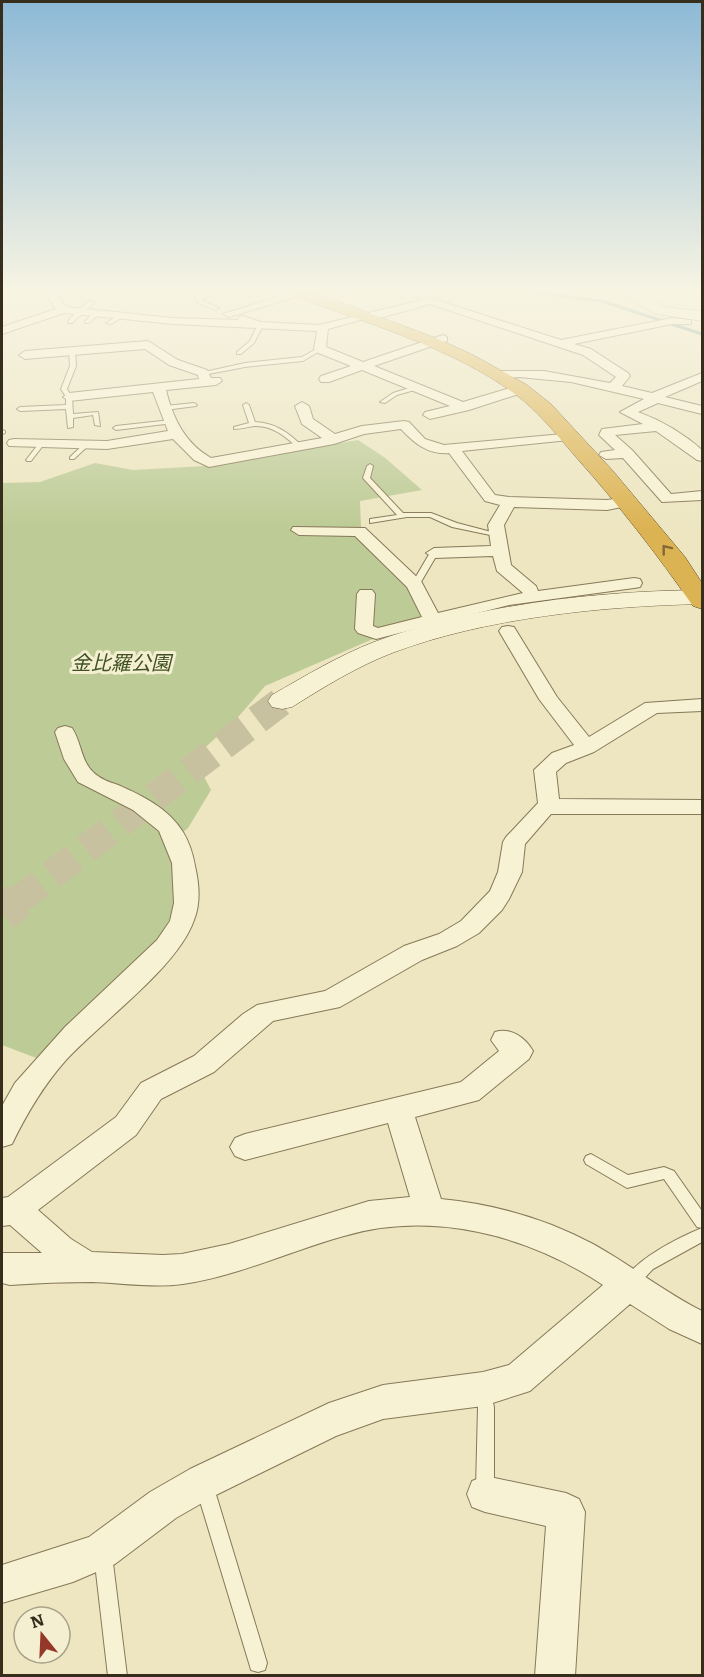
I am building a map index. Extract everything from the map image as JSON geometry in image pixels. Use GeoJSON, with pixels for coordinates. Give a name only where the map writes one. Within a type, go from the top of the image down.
{"type":"FeatureCollection","features":[{"type":"Feature","properties":{"kind":"highway"},"geometry":{"type":"LineString","coordinates":[[495,371],[562,409],[606,455],[702,569]]}},
{"type":"Feature","properties":{"kind":"highway"},"geometry":{"type":"LineString","coordinates":[[510,379],[544,408],[627,502],[702,598]]}},
{"type":"Feature","properties":{"kind":"main road"},"geometry":{"type":"LineString","coordinates":[[282,701],[356,659],[402,641],[457,625],[508,615],[568,597],[702,598]]}},
{"type":"Feature","properties":{"kind":"street"},"geometry":{"type":"LineString","coordinates":[[191,371],[205,378],[221,381]]}},
{"type":"Feature","properties":{"kind":"street"},"geometry":{"type":"LineString","coordinates":[[325,379],[347,371]]}},
{"type":"Feature","properties":{"kind":"street"},"geometry":{"type":"LineString","coordinates":[[375,371],[464,408]]}},
{"type":"Feature","properties":{"kind":"street"},"geometry":{"type":"LineString","coordinates":[[611,389],[624,376],[617,371]]}},
{"type":"Feature","properties":{"kind":"street"},"geometry":{"type":"LineString","coordinates":[[430,415],[464,408],[499,393],[510,379],[541,375],[702,410]]}},
{"type":"Feature","properties":{"kind":"street"},"geometry":{"type":"LineString","coordinates":[[108,384],[123,383],[159,388],[205,378]]}},
{"type":"Feature","properties":{"kind":"street"},"geometry":{"type":"LineString","coordinates":[[700,452],[661,425],[627,412],[675,388],[702,378]]}},
{"type":"Feature","properties":{"kind":"street"},"geometry":{"type":"LineString","coordinates":[[69,402],[123,383]]}},
{"type":"Feature","properties":{"kind":"street"},"geometry":{"type":"LineString","coordinates":[[159,388],[173,428],[201,459],[209,463],[334,440],[362,430],[404,424],[420,442],[443,449],[569,436]]}},
{"type":"Feature","properties":{"kind":"street"},"geometry":{"type":"LineString","coordinates":[[675,388],[702,389]]}},
{"type":"Feature","properties":{"kind":"street"},"geometry":{"type":"LineString","coordinates":[[407,405],[439,397]]}},
{"type":"Feature","properties":{"kind":"street"},"geometry":{"type":"LineString","coordinates":[[302,406],[307,421],[334,440]]}},
{"type":"Feature","properties":{"kind":"street"},"geometry":{"type":"LineString","coordinates":[[661,425],[607,432],[606,435],[627,453],[667,499],[701,498]]}},
{"type":"Feature","properties":{"kind":"street"},"geometry":{"type":"LineString","coordinates":[[4,443],[107,445],[173,428]]}},
{"type":"Feature","properties":{"kind":"street"},"geometry":{"type":"LineString","coordinates":[[452,447],[490,498],[509,502],[607,505],[627,502]]}},
{"type":"Feature","properties":{"kind":"street"},"geometry":{"type":"LineString","coordinates":[[606,455],[627,453]]}},
{"type":"Feature","properties":{"kind":"street"},"geometry":{"type":"LineString","coordinates":[[509,502],[496,522],[495,534],[501,551],[503,567],[531,594]]}},
{"type":"Feature","properties":{"kind":"street"},"geometry":{"type":"LineString","coordinates":[[299,530],[359,531],[415,585],[426,610],[433,618]]}},
{"type":"Feature","properties":{"kind":"street"},"geometry":{"type":"LineString","coordinates":[[434,553],[501,551]]}},
{"type":"Feature","properties":{"kind":"street"},"geometry":{"type":"LineString","coordinates":[[531,594],[536,586],[585,580],[602,582]]}},
{"type":"Feature","properties":{"kind":"street"},"geometry":{"type":"LineString","coordinates":[[366,594],[364,629],[376,634],[531,594],[568,597],[631,584],[617,581],[570,586],[565,588],[568,597]]}},
{"type":"Feature","properties":{"kind":"street"},"geometry":{"type":"LineString","coordinates":[[508,631],[549,699],[587,748]]}},
{"type":"Feature","properties":{"kind":"street"},"geometry":{"type":"LineString","coordinates":[[549,806],[545,770],[559,758],[587,748],[652,707],[702,705]]}},
{"type":"Feature","properties":{"kind":"street"},"geometry":{"type":"LineString","coordinates":[[2,1135],[28,1089],[45,1067],[90,1019],[151,963],[175,935],[187,902],[178,844],[169,828],[146,808],[94,783],[83,775],[64,732]]}},
{"type":"Feature","properties":{"kind":"street"},"geometry":{"type":"LineString","coordinates":[[92,1268],[66,1256],[59,1246],[8,1211],[126,1126],[151,1091],[204,1064],[266,1012],[332,1000],[413,953],[448,940],[470,927],[494,904],[506,884],[514,842],[543,809],[549,806],[702,807]]}},
{"type":"Feature","properties":{"kind":"street"},"geometry":{"type":"LineString","coordinates":[[246,1147],[469,1092],[519,1051],[504,1040]]}},
{"type":"Feature","properties":{"kind":"street"},"geometry":{"type":"LineString","coordinates":[[398,1108],[428,1210]]}},
{"type":"Feature","properties":{"kind":"street"},"geometry":{"type":"LineString","coordinates":[[2,1268],[10,1270],[92,1268],[146,1271],[180,1269],[236,1257],[369,1215],[428,1210],[491,1222],[544,1237],[592,1259],[652,1302],[702,1328]]}},
{"type":"Feature","properties":{"kind":"street"},"geometry":{"type":"LineString","coordinates":[[2,1584],[73,1563],[102,1551],[163,1505],[203,1482],[303,1432],[350,1413],[383,1402],[483,1389],[518,1379],[629,1284]]}},
{"type":"Feature","properties":{"kind":"street"},"geometry":{"type":"LineString","coordinates":[[485,1494],[566,1512],[555,1676]]}},
{"type":"Feature","properties":{"kind":"lane"},"geometry":{"type":"LineString","coordinates":[[70,427],[69,402],[64,389],[71,371]]}},
{"type":"Feature","properties":{"kind":"lane"},"geometry":{"type":"LineString","coordinates":[[205,378],[224,371]]}},
{"type":"Feature","properties":{"kind":"lane"},"geometry":{"type":"LineString","coordinates":[[383,402],[394,394],[416,388]]}},
{"type":"Feature","properties":{"kind":"lane"},"geometry":{"type":"LineString","coordinates":[[20,409],[69,402]]}},
{"type":"Feature","properties":{"kind":"lane"},"geometry":{"type":"LineString","coordinates":[[165,408],[194,405]]}},
{"type":"Feature","properties":{"kind":"lane"},"geometry":{"type":"LineString","coordinates":[[246,405],[252,424]]}},
{"type":"Feature","properties":{"kind":"lane"},"geometry":{"type":"LineString","coordinates":[[70,416],[96,413],[98,425]]}},
{"type":"Feature","properties":{"kind":"lane"},"geometry":{"type":"LineString","coordinates":[[236,428],[252,424],[267,424],[300,447]]}},
{"type":"Feature","properties":{"kind":"lane"},"geometry":{"type":"LineString","coordinates":[[116,428],[173,428]]}},
{"type":"Feature","properties":{"kind":"lane"},"geometry":{"type":"LineString","coordinates":[[29,460],[42,444]]}},
{"type":"Feature","properties":{"kind":"lane"},"geometry":{"type":"LineString","coordinates":[[72,458],[86,445]]}},
{"type":"Feature","properties":{"kind":"lane"},"geometry":{"type":"LineString","coordinates":[[370,466],[366,478],[404,516]]}},
{"type":"Feature","properties":{"kind":"lane"},"geometry":{"type":"LineString","coordinates":[[373,521],[431,515],[455,525],[495,534]]}},
{"type":"Feature","properties":{"kind":"lane"},"geometry":{"type":"LineString","coordinates":[[453,529],[495,534]]}},
{"type":"Feature","properties":{"kind":"lane"},"geometry":{"type":"LineString","coordinates":[[415,585],[434,553]]}},
{"type":"Feature","properties":{"kind":"lane"},"geometry":{"type":"LineString","coordinates":[[591,1160],[627,1182],[664,1173],[669,1175],[702,1222]]}},
{"type":"Feature","properties":{"kind":"lane"},"geometry":{"type":"LineString","coordinates":[[629,1284],[648,1264],[702,1235]]}},
{"type":"Feature","properties":{"kind":"lane"},"geometry":{"type":"LineString","coordinates":[[483,1389],[486,1407],[485,1494]]}},
{"type":"Feature","properties":{"kind":"lane"},"geometry":{"type":"LineString","coordinates":[[203,1482],[258,1662]]}},
{"type":"Feature","properties":{"kind":"lane"},"geometry":{"type":"LineString","coordinates":[[102,1551],[118,1676]]}},
{"type":"Feature","properties":{"kind":"green space","name":"金比羅公園"},"geometry":{"type":"Polygon","coordinates":[[[358,440],[384,457],[422,490],[360,501],[361,527],[410,588],[421,618],[265,686],[239,716],[194,758],[211,790],[188,828],[169,843],[175,870],[175,903],[159,939],[39,1059],[2,1045],[2,483],[40,482],[95,463],[133,470],[205,466],[358,440]]]}},
{"type":"Feature","properties":{"kind":"tunnel"},"geometry":{"type":"LineString","coordinates":[[17,901],[282,701]]}},
{"type":"Feature","properties":{"kind":"tunnel"},"geometry":{"type":"LineString","coordinates":[[2,913],[19,900]]}}]}
